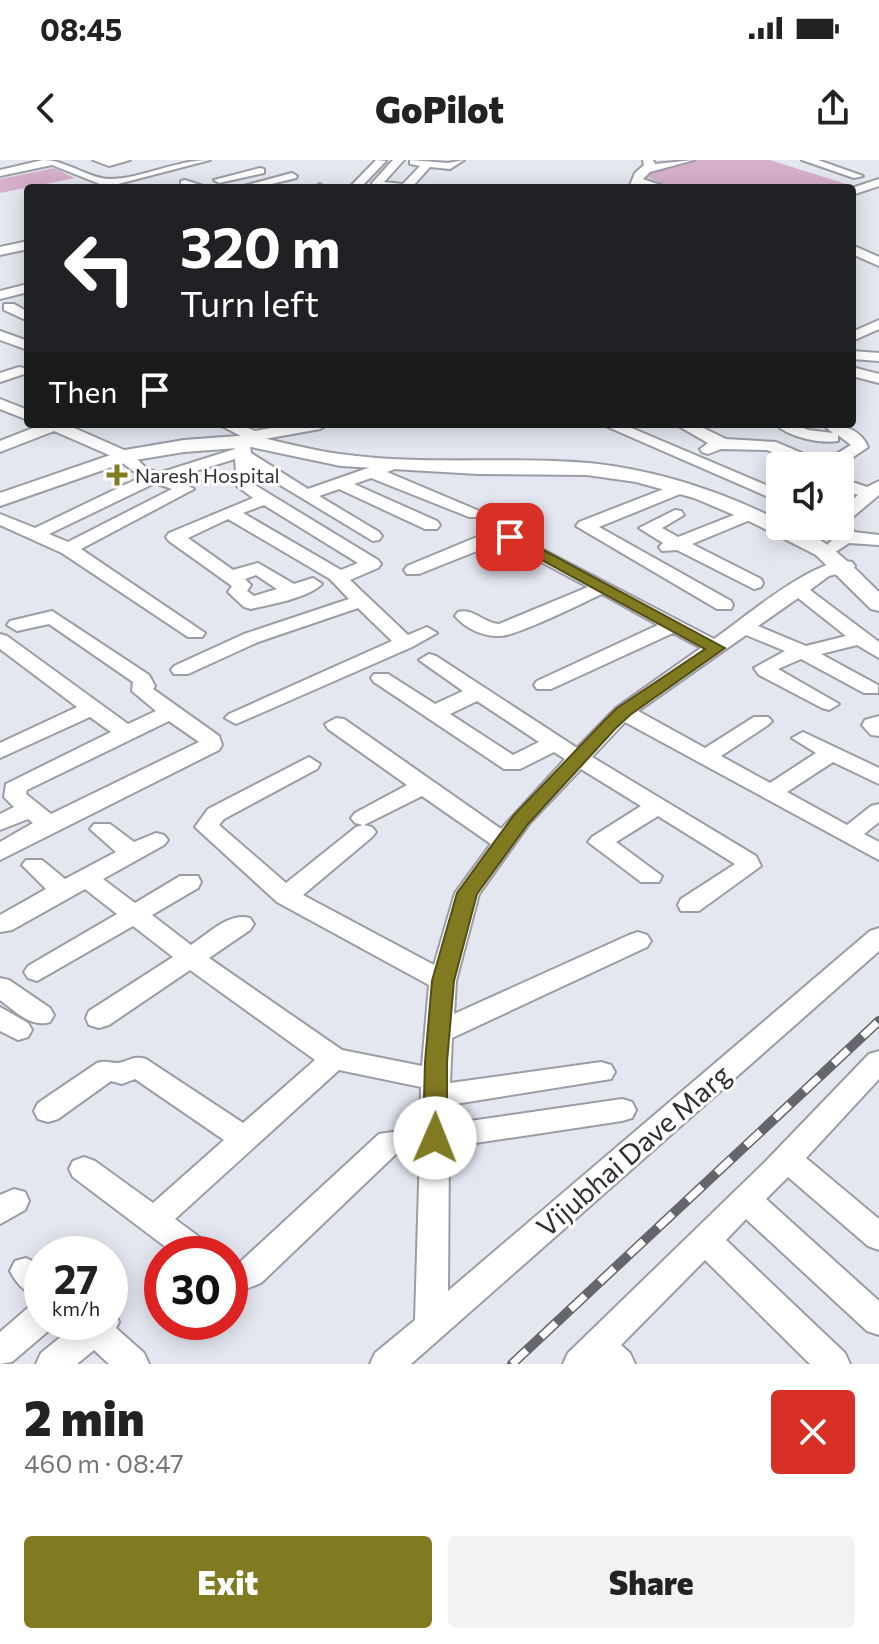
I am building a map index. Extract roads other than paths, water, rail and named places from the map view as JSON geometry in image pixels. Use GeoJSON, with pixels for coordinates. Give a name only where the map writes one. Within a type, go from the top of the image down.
{"type":"FeatureCollection","features":[{"type":"Feature","properties":{"kind":"main road"},"geometry":{"type":"LineString","coordinates":[[0,498],[123,455],[184,446],[478,464],[588,465],[640,473],[706,491],[766,518]]}},
{"type":"Feature","properties":{"kind":"main road"},"geometry":{"type":"LineString","coordinates":[[246,448],[394,464],[587,469],[638,476],[749,514],[823,551],[840,544]]}},
{"type":"Feature","properties":{"kind":"main road"},"geometry":{"type":"LineString","coordinates":[[840,544],[879,595]]}},
{"type":"Feature","properties":{"kind":"main road"},"geometry":{"type":"LineString","coordinates":[[840,544],[879,604]]}},
{"type":"Feature","properties":{"kind":"street"},"geometry":{"type":"LineString","coordinates":[[0,173],[54,162],[83,160]]}},
{"type":"Feature","properties":{"kind":"street"},"geometry":{"type":"LineString","coordinates":[[98,160],[126,164],[169,184]]}},
{"type":"Feature","properties":{"kind":"street"},"geometry":{"type":"LineString","coordinates":[[155,160],[199,182]]}},
{"type":"Feature","properties":{"kind":"street"},"geometry":{"type":"LineString","coordinates":[[54,162],[110,182],[203,160],[228,170]]}},
{"type":"Feature","properties":{"kind":"street"},"geometry":{"type":"LineString","coordinates":[[358,184],[383,160]]}},
{"type":"Feature","properties":{"kind":"street"},"geometry":{"type":"LineString","coordinates":[[377,184],[395,160]]}},
{"type":"Feature","properties":{"kind":"street"},"geometry":{"type":"LineString","coordinates":[[369,184],[395,160],[451,167]]}},
{"type":"Feature","properties":{"kind":"street"},"geometry":{"type":"LineString","coordinates":[[635,184],[648,165],[689,160]]}},
{"type":"Feature","properties":{"kind":"street"},"geometry":{"type":"LineString","coordinates":[[807,160],[858,176]]}},
{"type":"Feature","properties":{"kind":"street"},"geometry":{"type":"LineString","coordinates":[[0,162],[18,169]]}},
{"type":"Feature","properties":{"kind":"street"},"geometry":{"type":"LineString","coordinates":[[408,184],[428,163]]}},
{"type":"Feature","properties":{"kind":"street"},"geometry":{"type":"LineString","coordinates":[[219,180],[251,173],[273,183],[305,181]]}},
{"type":"Feature","properties":{"kind":"street"},"geometry":{"type":"LineString","coordinates":[[273,183],[292,176]]}},
{"type":"Feature","properties":{"kind":"street"},"geometry":{"type":"LineString","coordinates":[[413,180],[429,183]]}},
{"type":"Feature","properties":{"kind":"street"},"geometry":{"type":"LineString","coordinates":[[185,183],[199,182]]}},
{"type":"Feature","properties":{"kind":"street"},"geometry":{"type":"LineString","coordinates":[[856,191],[879,182]]}},
{"type":"Feature","properties":{"kind":"street"},"geometry":{"type":"LineString","coordinates":[[13,236],[24,242]]}},
{"type":"Feature","properties":{"kind":"street"},"geometry":{"type":"LineString","coordinates":[[0,251],[24,245]]}},
{"type":"Feature","properties":{"kind":"street"},"geometry":{"type":"LineString","coordinates":[[856,251],[879,262]]}},
{"type":"Feature","properties":{"kind":"street"},"geometry":{"type":"LineString","coordinates":[[24,290],[4,301],[24,314]]}},
{"type":"Feature","properties":{"kind":"street"},"geometry":{"type":"LineString","coordinates":[[856,335],[879,324]]}},
{"type":"Feature","properties":{"kind":"street"},"geometry":{"type":"LineString","coordinates":[[0,335],[22,343]]}},
{"type":"Feature","properties":{"kind":"street"},"geometry":{"type":"LineString","coordinates":[[0,347],[22,343]]}},
{"type":"Feature","properties":{"kind":"street"},"geometry":{"type":"LineString","coordinates":[[0,378],[19,371]]}},
{"type":"Feature","properties":{"kind":"street"},"geometry":{"type":"LineString","coordinates":[[856,372],[879,379]]}},
{"type":"Feature","properties":{"kind":"street"},"geometry":{"type":"LineString","coordinates":[[5,408],[24,401]]}},
{"type":"Feature","properties":{"kind":"street"},"geometry":{"type":"LineString","coordinates":[[0,447],[45,428]]}},
{"type":"Feature","properties":{"kind":"street"},"geometry":{"type":"LineString","coordinates":[[63,428],[123,455],[140,471],[160,476],[186,489],[68,549]]}},
{"type":"Feature","properties":{"kind":"street"},"geometry":{"type":"LineString","coordinates":[[229,428],[246,448],[306,495],[373,536]]}},
{"type":"Feature","properties":{"kind":"street"},"geometry":{"type":"LineString","coordinates":[[38,533],[160,476],[308,428]]}},
{"type":"Feature","properties":{"kind":"street"},"geometry":{"type":"LineString","coordinates":[[626,428],[684,457],[766,491]]}},
{"type":"Feature","properties":{"kind":"street"},"geometry":{"type":"LineString","coordinates":[[690,428],[720,444]]}},
{"type":"Feature","properties":{"kind":"street"},"geometry":{"type":"LineString","coordinates":[[791,428],[806,435],[831,431],[857,440],[860,447],[852,452]]}},
{"type":"Feature","properties":{"kind":"street"},"geometry":{"type":"LineString","coordinates":[[684,457],[720,444],[770,445],[786,452]]}},
{"type":"Feature","properties":{"kind":"street"},"geometry":{"type":"LineString","coordinates":[[185,484],[246,448]]}},
{"type":"Feature","properties":{"kind":"street"},"geometry":{"type":"LineString","coordinates":[[246,448],[245,486],[372,564],[339,577]]}},
{"type":"Feature","properties":{"kind":"street"},"geometry":{"type":"LineString","coordinates":[[306,495],[394,464]]}},
{"type":"Feature","properties":{"kind":"street"},"geometry":{"type":"LineString","coordinates":[[372,472],[475,513]]}},
{"type":"Feature","properties":{"kind":"street"},"geometry":{"type":"LineString","coordinates":[[339,483],[431,525]]}},
{"type":"Feature","properties":{"kind":"street"},"geometry":{"type":"LineString","coordinates":[[431,1325],[435,1138],[443,981],[467,893],[504,842],[623,712],[823,572],[874,490],[854,486]]}},
{"type":"Feature","properties":{"kind":"street"},"geometry":{"type":"LineString","coordinates":[[679,488],[585,526],[724,605]]}},
{"type":"Feature","properties":{"kind":"street"},"geometry":{"type":"LineString","coordinates":[[266,499],[175,537],[242,585],[238,594],[251,603],[313,584]]}},
{"type":"Feature","properties":{"kind":"street"},"geometry":{"type":"LineString","coordinates":[[229,512],[339,577],[405,643]]}},
{"type":"Feature","properties":{"kind":"street"},"geometry":{"type":"LineString","coordinates":[[641,558],[749,514]]}},
{"type":"Feature","properties":{"kind":"street"},"geometry":{"type":"LineString","coordinates":[[675,515],[648,528],[754,583]]}},
{"type":"Feature","properties":{"kind":"street"},"geometry":{"type":"LineString","coordinates":[[260,531],[296,517]]}},
{"type":"Feature","properties":{"kind":"street"},"geometry":{"type":"LineString","coordinates":[[0,519],[38,533],[68,549],[195,633]]}},
{"type":"Feature","properties":{"kind":"street"},"geometry":{"type":"LineString","coordinates":[[413,570],[501,535],[716,648]]}},
{"type":"Feature","properties":{"kind":"street"},"geometry":{"type":"LineString","coordinates":[[840,544],[879,540]]}},
{"type":"Feature","properties":{"kind":"street"},"geometry":{"type":"LineString","coordinates":[[232,577],[258,568],[292,591]]}},
{"type":"Feature","properties":{"kind":"street"},"geometry":{"type":"LineString","coordinates":[[465,616],[485,629],[501,630],[603,587]]}},
{"type":"Feature","properties":{"kind":"street"},"geometry":{"type":"LineString","coordinates":[[799,590],[879,652]]}},
{"type":"Feature","properties":{"kind":"street"},"geometry":{"type":"LineString","coordinates":[[181,670],[251,638],[361,601]]}},
{"type":"Feature","properties":{"kind":"street"},"geometry":{"type":"LineString","coordinates":[[0,852],[49,824],[211,745],[211,741],[142,691],[145,686],[142,679],[52,617],[6,624]]}},
{"type":"Feature","properties":{"kind":"street"},"geometry":{"type":"LineString","coordinates":[[544,685],[674,625]]}},
{"type":"Feature","properties":{"kind":"street"},"geometry":{"type":"LineString","coordinates":[[745,628],[802,652],[871,689]]}},
{"type":"Feature","properties":{"kind":"street"},"geometry":{"type":"LineString","coordinates":[[236,718],[427,633]]}},
{"type":"Feature","properties":{"kind":"street"},"geometry":{"type":"LineString","coordinates":[[829,704],[764,670],[778,659],[861,638]]}},
{"type":"Feature","properties":{"kind":"street"},"geometry":{"type":"LineString","coordinates":[[0,640],[126,733]]}},
{"type":"Feature","properties":{"kind":"street"},"geometry":{"type":"LineString","coordinates":[[429,660],[578,758],[750,864],[690,905]]}},
{"type":"Feature","properties":{"kind":"street"},"geometry":{"type":"LineString","coordinates":[[381,678],[512,764],[555,743]]}},
{"type":"Feature","properties":{"kind":"street"},"geometry":{"type":"LineString","coordinates":[[434,713],[478,692]]}},
{"type":"Feature","properties":{"kind":"street"},"geometry":{"type":"LineString","coordinates":[[0,751],[92,708]]}},
{"type":"Feature","properties":{"kind":"street"},"geometry":{"type":"LineString","coordinates":[[9,786],[171,712]]}},
{"type":"Feature","properties":{"kind":"street"},"geometry":{"type":"LineString","coordinates":[[623,712],[879,852]]}},
{"type":"Feature","properties":{"kind":"street"},"geometry":{"type":"LineString","coordinates":[[705,757],[761,721]]}},
{"type":"Feature","properties":{"kind":"street"},"geometry":{"type":"LineString","coordinates":[[879,722],[873,725],[879,730]]}},
{"type":"Feature","properties":{"kind":"street"},"geometry":{"type":"LineString","coordinates":[[336,724],[504,842]]}},
{"type":"Feature","properties":{"kind":"street"},"geometry":{"type":"LineString","coordinates":[[803,738],[879,777]]}},
{"type":"Feature","properties":{"kind":"street"},"geometry":{"type":"LineString","coordinates":[[771,793],[832,753]]}},
{"type":"Feature","properties":{"kind":"street"},"geometry":{"type":"LineString","coordinates":[[309,764],[216,814],[207,827],[286,896],[443,981]]}},
{"type":"Feature","properties":{"kind":"street"},"geometry":{"type":"LineString","coordinates":[[9,786],[14,789],[15,797],[49,824]]}},
{"type":"Feature","properties":{"kind":"street"},"geometry":{"type":"LineString","coordinates":[[286,896],[364,825],[423,786]]}},
{"type":"Feature","properties":{"kind":"street"},"geometry":{"type":"LineString","coordinates":[[650,876],[600,842],[658,806]]}},
{"type":"Feature","properties":{"kind":"street"},"geometry":{"type":"LineString","coordinates":[[0,823],[29,809]]}},
{"type":"Feature","properties":{"kind":"street"},"geometry":{"type":"LineString","coordinates":[[848,835],[879,811]]}},
{"type":"Feature","properties":{"kind":"street"},"geometry":{"type":"LineString","coordinates":[[102,829],[132,853]]}},
{"type":"Feature","properties":{"kind":"street"},"geometry":{"type":"LineString","coordinates":[[3,924],[156,840]]}},
{"type":"Feature","properties":{"kind":"street"},"geometry":{"type":"LineString","coordinates":[[34,865],[63,891]]}},
{"type":"Feature","properties":{"kind":"street"},"geometry":{"type":"LineString","coordinates":[[86,878],[189,957],[334,1059],[437,1088],[601,1072]]}},
{"type":"Feature","properties":{"kind":"street"},"geometry":{"type":"LineString","coordinates":[[37,972],[189,882]]}},
{"type":"Feature","properties":{"kind":"street"},"geometry":{"type":"LineString","coordinates":[[99,1018],[241,924]]}},
{"type":"Feature","properties":{"kind":"street","name":"Vijubhai Dave Marg"},"geometry":{"type":"LineString","coordinates":[[387,1364],[879,937]]}},
{"type":"Feature","properties":{"kind":"street"},"geometry":{"type":"LineString","coordinates":[[439,1032],[638,941]]}},
{"type":"Feature","properties":{"kind":"street"},"geometry":{"type":"LineString","coordinates":[[0,987],[41,1015]]}},
{"type":"Feature","properties":{"kind":"street"},"geometry":{"type":"LineString","coordinates":[[154,1220],[334,1059]]}},
{"type":"Feature","properties":{"kind":"street"},"geometry":{"type":"LineString","coordinates":[[48,1111],[107,1070],[122,1074],[136,1066],[243,1138]]}},
{"type":"Feature","properties":{"kind":"street"},"geometry":{"type":"LineString","coordinates":[[599,1358],[705,1240],[873,1077]]}},
{"type":"Feature","properties":{"kind":"street"},"geometry":{"type":"LineString","coordinates":[[248,1274],[379,1148],[398,1139],[435,1138],[622,1110]]}},
{"type":"Feature","properties":{"kind":"street"},"geometry":{"type":"LineString","coordinates":[[787,1159],[879,1237]]}},
{"type":"Feature","properties":{"kind":"street"},"geometry":{"type":"LineString","coordinates":[[84,1169],[175,1236]]}},
{"type":"Feature","properties":{"kind":"street"},"geometry":{"type":"LineString","coordinates":[[746,1200],[879,1321]]}},
{"type":"Feature","properties":{"kind":"street"},"geometry":{"type":"LineString","coordinates":[[705,1240],[833,1364]]}},
{"type":"Feature","properties":{"kind":"street"},"geometry":{"type":"LineString","coordinates":[[0,1352],[24,1331]]}},
{"type":"Feature","properties":{"kind":"street"},"geometry":{"type":"LineString","coordinates":[[53,1364],[82,1340]]}},
{"type":"Feature","properties":{"kind":"street"},"geometry":{"type":"LineString","coordinates":[[118,1340],[132,1364]]}},
{"type":"Feature","properties":{"kind":"railway"},"geometry":{"type":"LineString","coordinates":[[512,1364],[879,1021]]}},
{"type":"Feature","properties":{"kind":"place","name":"Naresh Hospital"},"geometry":{"type":"Point","coordinates":[117,475]}}]}
